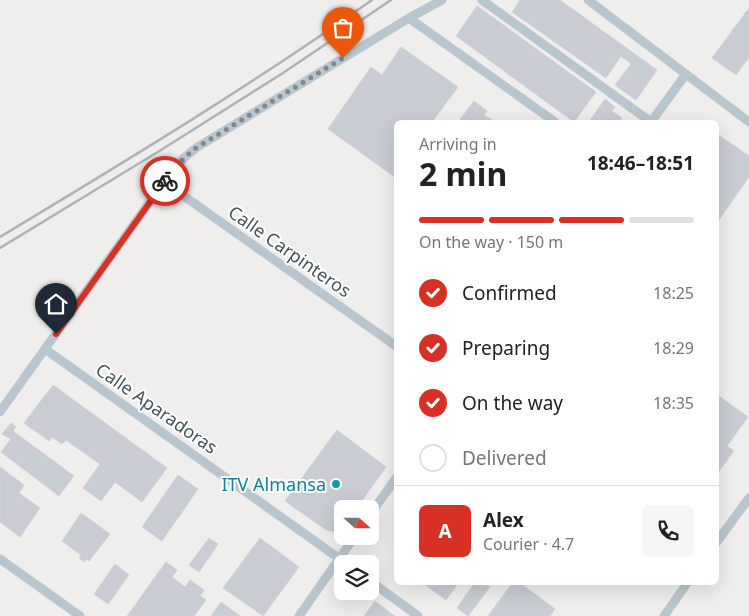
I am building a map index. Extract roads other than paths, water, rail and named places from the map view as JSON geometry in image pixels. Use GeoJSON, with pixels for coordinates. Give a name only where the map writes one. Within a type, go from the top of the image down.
{"type":"FeatureCollection","features":[{"type":"Feature","properties":{"kind":"street"},"geometry":{"type":"LineString","coordinates":[[0,412],[164,182],[184,158],[196,148],[409,18],[442,0]]}},
{"type":"Feature","properties":{"kind":"street"},"geometry":{"type":"LineString","coordinates":[[482,0],[648,120]]}},
{"type":"Feature","properties":{"kind":"street"},"geometry":{"type":"LineString","coordinates":[[588,0],[749,122]]}},
{"type":"Feature","properties":{"kind":"street"},"geometry":{"type":"LineString","coordinates":[[409,18],[552,120]]}},
{"type":"Feature","properties":{"kind":"street"},"geometry":{"type":"LineString","coordinates":[[652,120],[686,74]]}},
{"type":"Feature","properties":{"kind":"street","name":"Calle Carpinteros"},"geometry":{"type":"LineString","coordinates":[[164,182],[394,345]]}},
{"type":"Feature","properties":{"kind":"street","name":"Calle Aparadoras"},"geometry":{"type":"LineString","coordinates":[[45,349],[335,555]]}},
{"type":"Feature","properties":{"kind":"street"},"geometry":{"type":"LineString","coordinates":[[379,503],[394,481]]}},
{"type":"Feature","properties":{"kind":"street"},"geometry":{"type":"LineString","coordinates":[[719,539],[749,498]]}},
{"type":"Feature","properties":{"kind":"street"},"geometry":{"type":"LineString","coordinates":[[0,559],[80,616]]}},
{"type":"Feature","properties":{"kind":"street"},"geometry":{"type":"LineString","coordinates":[[299,616],[334,572]]}},
{"type":"Feature","properties":{"kind":"street"},"geometry":{"type":"LineString","coordinates":[[664,616],[686,585]]}},
{"type":"Feature","properties":{"kind":"street"},"geometry":{"type":"LineString","coordinates":[[379,587],[418,616]]}},
{"type":"Feature","properties":{"kind":"railway"},"geometry":{"type":"LineString","coordinates":[[0,237],[235,92],[372,0]]}},
{"type":"Feature","properties":{"kind":"railway"},"geometry":{"type":"LineString","coordinates":[[0,248],[283,73],[391,0]]}},
{"type":"Feature","properties":{"kind":"place","name":"ITV Almansa"},"geometry":{"type":"Point","coordinates":[336,484]}}]}
